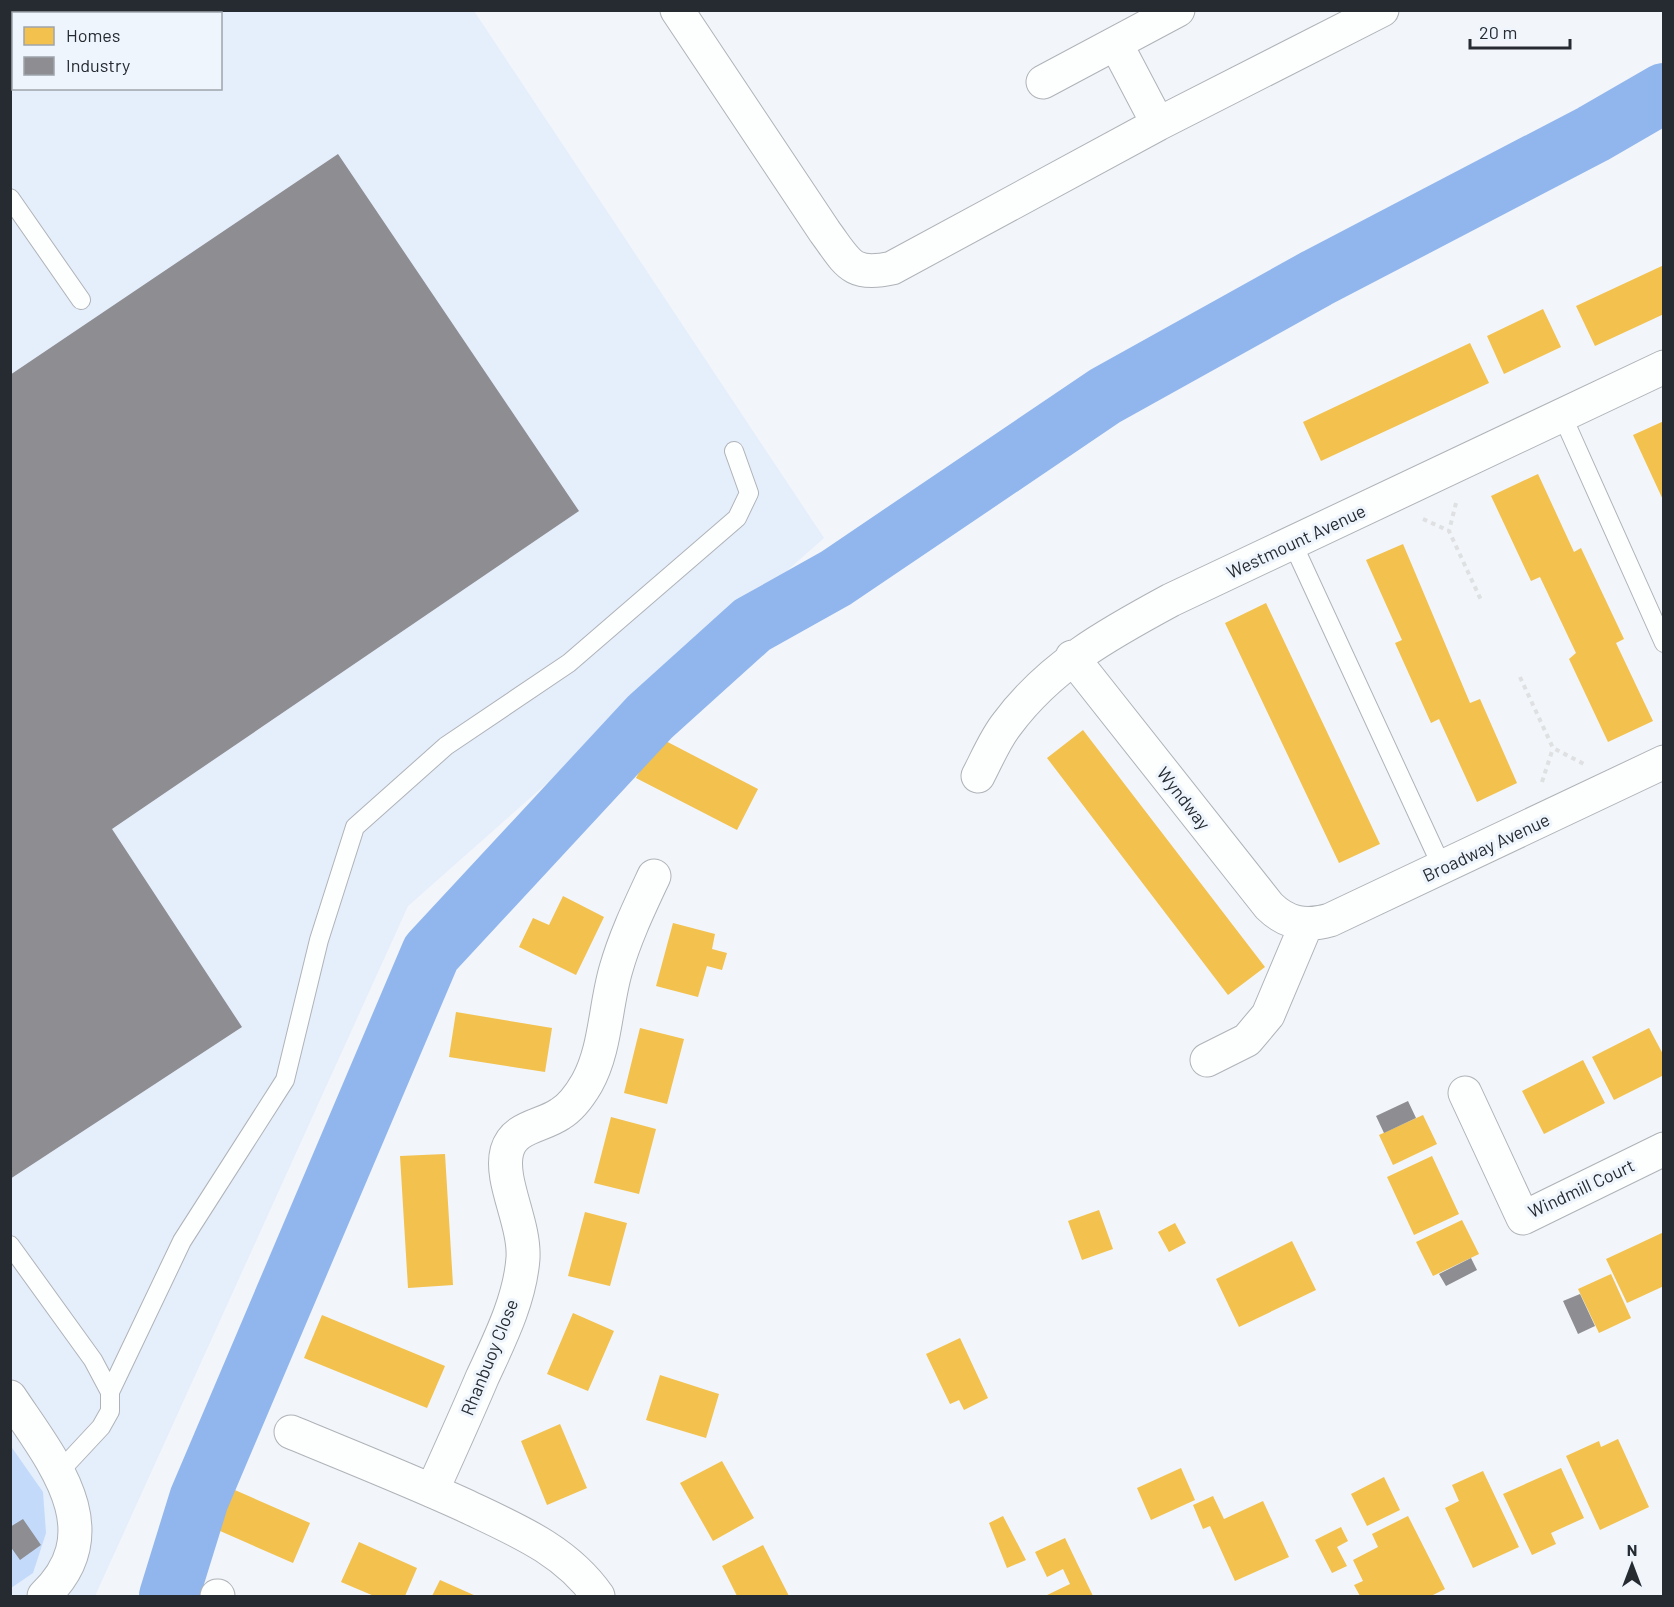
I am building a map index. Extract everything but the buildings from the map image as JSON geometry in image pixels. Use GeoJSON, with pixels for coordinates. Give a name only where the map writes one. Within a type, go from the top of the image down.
{"type":"FeatureCollection","features":[{"type":"Feature","properties":{"kind":"street"},"geometry":{"type":"LineString","coordinates":[[677,10],[825,232],[850,264],[859,271],[869,273],[892,268],[1158,124],[1382,10]]}},
{"type":"Feature","properties":{"kind":"street"},"geometry":{"type":"LineString","coordinates":[[1043,82],[1178,10]]}},
{"type":"Feature","properties":{"kind":"street"},"geometry":{"type":"LineString","coordinates":[[1116,44],[1158,124]]}},
{"type":"Feature","properties":{"kind":"street","name":"Westmount Avenue"},"geometry":{"type":"LineString","coordinates":[[978,776],[1005,726],[1035,690],[1072,657],[1171,600],[1664,367]]}},
{"type":"Feature","properties":{"kind":"street","name":"Wyndway"},"geometry":{"type":"LineString","coordinates":[[1072,657],[1269,906],[1286,919],[1306,925]]}},
{"type":"Feature","properties":{"kind":"street","name":"Broadway Avenue"},"geometry":{"type":"LineString","coordinates":[[1306,925],[1330,920],[1664,762]]}},
{"type":"Feature","properties":{"kind":"street","name":"Rhanbuoy Close"},"geometry":{"type":"LineString","coordinates":[[432,1491],[505,1328],[519,1281],[522,1245],[519,1220],[505,1170],[511,1140],[519,1132],[568,1108],[588,1080],[601,1043],[618,960],[654,876]]}},
{"type":"Feature","properties":{"kind":"street"},"geometry":{"type":"LineString","coordinates":[[1207,1060],[1247,1040],[1268,1015],[1306,925]]}},
{"type":"Feature","properties":{"kind":"street","name":"Windmill Court"},"geometry":{"type":"LineString","coordinates":[[1465,1093],[1523,1218],[1664,1149]]}},
{"type":"Feature","properties":{"kind":"street"},"geometry":{"type":"LineString","coordinates":[[10,1397],[60,1471],[74,1512],[76,1544],[60,1581],[44,1596]]}},
{"type":"Feature","properties":{"kind":"street"},"geometry":{"type":"LineString","coordinates":[[291,1432],[432,1491],[550,1549],[570,1564],[598,1596]]}},
{"type":"Feature","properties":{"kind":"lane"},"geometry":{"type":"LineString","coordinates":[[10,198],[81,300]]}},
{"type":"Feature","properties":{"kind":"lane"},"geometry":{"type":"LineString","coordinates":[[1562,415],[1664,643]]}},
{"type":"Feature","properties":{"kind":"lane"},"geometry":{"type":"LineString","coordinates":[[60,1471],[101,1427],[110,1412],[110,1392],[182,1241],[285,1080],[319,940],[355,827],[446,746],[569,663],[737,518],[749,493],[734,451]]}},
{"type":"Feature","properties":{"kind":"lane"},"geometry":{"type":"LineString","coordinates":[[1292,542],[1442,867]]}},
{"type":"Feature","properties":{"kind":"lane"},"geometry":{"type":"LineString","coordinates":[[10,1245],[93,1360],[110,1392]]}},
{"type":"Feature","properties":{"kind":"path"},"geometry":{"type":"LineString","coordinates":[[1449,531],[1481,600]]}},
{"type":"Feature","properties":{"kind":"path"},"geometry":{"type":"LineString","coordinates":[[1520,677],[1552,748],[1620,783]]}},
{"type":"Feature","properties":{"kind":"shaded area"},"geometry":{"type":"Polygon","coordinates":[[[11,11],[474,11],[824,538],[408,906],[95,1596],[11,1596],[11,11]]]}},
{"type":"Feature","properties":{"kind":"shaded area"},"geometry":{"type":"Polygon","coordinates":[[[10,1445],[43,1492],[46,1533],[33,1573],[11,1588],[10,1445]]]}},
{"type":"Feature","properties":{"kind":"waterway"},"geometry":{"type":"LineString","coordinates":[[169,1596],[199,1499],[431,953],[650,717],[752,625],[836,578],[1105,396],[1317,278],[1593,134],[1664,93]]}}]}
